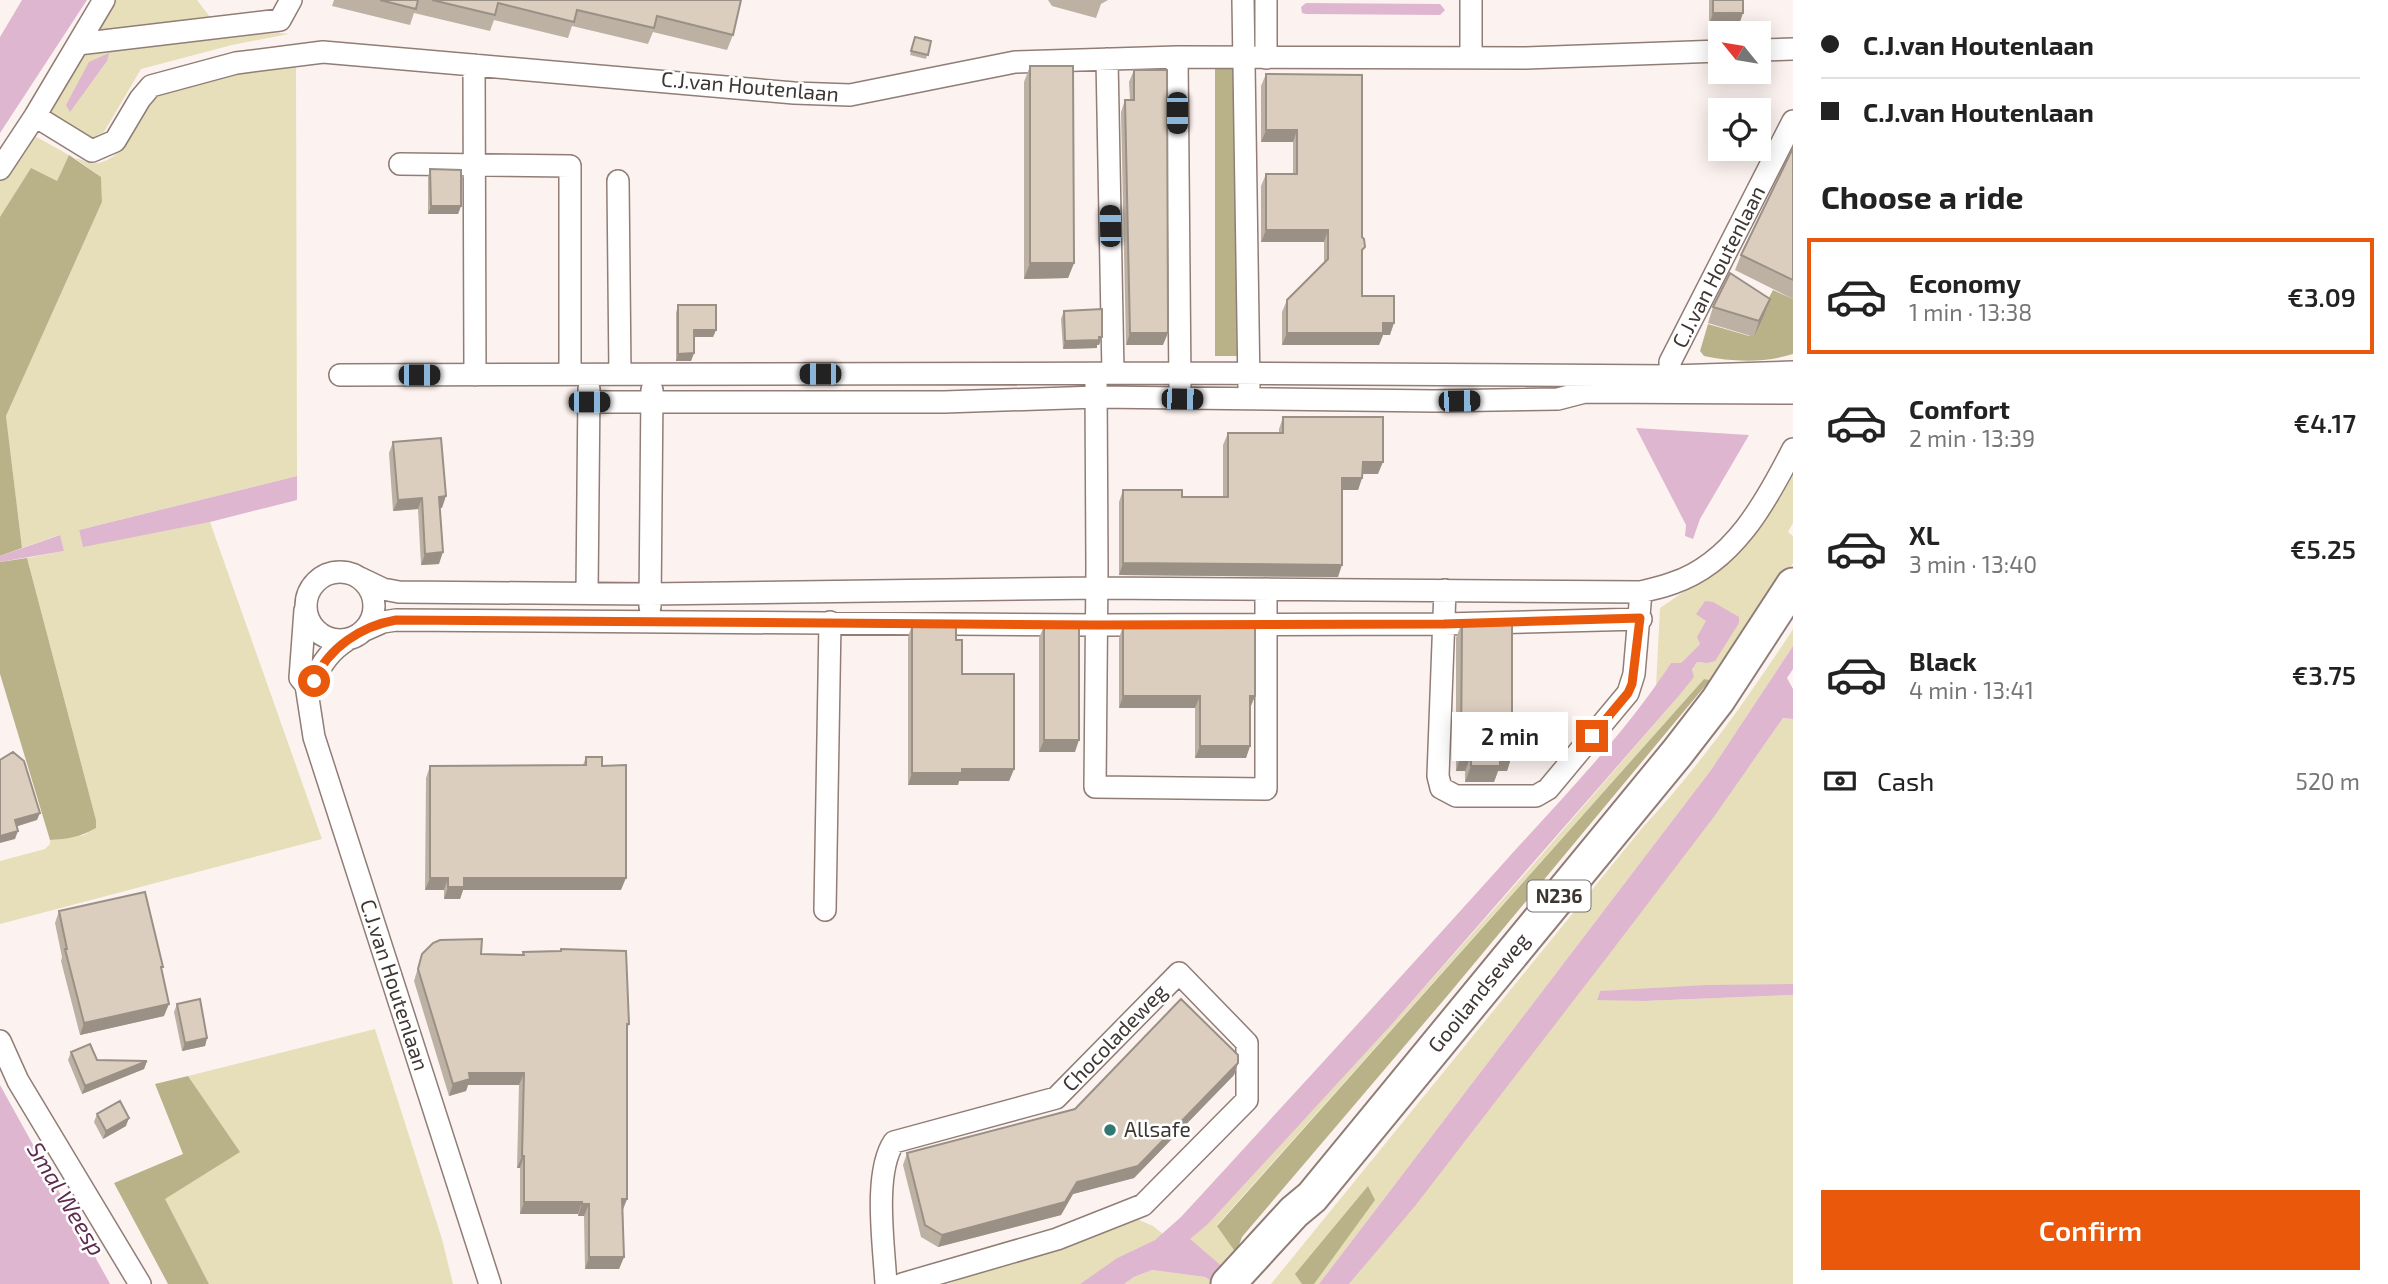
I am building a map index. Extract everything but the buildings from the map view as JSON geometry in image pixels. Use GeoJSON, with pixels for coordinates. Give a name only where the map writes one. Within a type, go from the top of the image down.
{"type":"FeatureCollection","features":[{"type":"Feature","properties":{"kind":"main road","name":"Gooilandseweg"},"geometry":{"type":"LineString","coordinates":[[1245,1275],[1301,1219],[1312,1197],[1677,753],[1718,700],[1793,584]]}},
{"type":"Feature","properties":{"kind":"street"},"geometry":{"type":"LineString","coordinates":[[0,169],[104,0]]}},
{"type":"Feature","properties":{"kind":"street"},"geometry":{"type":"LineString","coordinates":[[78,44],[280,20],[290,0]]}},
{"type":"Feature","properties":{"kind":"street"},"geometry":{"type":"LineString","coordinates":[[1243,0],[1249,400]]}},
{"type":"Feature","properties":{"kind":"street"},"geometry":{"type":"LineString","coordinates":[[1266,0],[1266,58]]}},
{"type":"Feature","properties":{"kind":"street"},"geometry":{"type":"LineString","coordinates":[[1471,0],[1471,58]]}},
{"type":"Feature","properties":{"kind":"street"},"geometry":{"type":"LineString","coordinates":[[1771,50],[1793,49]]}},
{"type":"Feature","properties":{"kind":"street","name":"C.J.van Houtenlaan"},"geometry":{"type":"LineString","coordinates":[[35,116],[92,151],[115,141],[139,99],[151,86],[236,63],[323,52],[794,93],[850,95],[1015,62],[1177,57],[1471,58],[1708,51]]}},
{"type":"Feature","properties":{"kind":"street"},"geometry":{"type":"LineString","coordinates":[[1177,57],[1178,373],[1182,399]]}},
{"type":"Feature","properties":{"kind":"street"},"geometry":{"type":"LineString","coordinates":[[1107,59],[1104,373],[1097,397],[1095,787],[1266,789],[1266,589]]}},
{"type":"Feature","properties":{"kind":"street"},"geometry":{"type":"LineString","coordinates":[[474,65],[475,374]]}},
{"type":"Feature","properties":{"kind":"street","name":"C.J.van Houtenlaan"},"geometry":{"type":"LineString","coordinates":[[1671,384],[1670,362],[1793,121]]}},
{"type":"Feature","properties":{"kind":"street"},"geometry":{"type":"LineString","coordinates":[[400,164],[570,166],[580,374],[589,402],[587,593]]}},
{"type":"Feature","properties":{"kind":"street"},"geometry":{"type":"LineString","coordinates":[[618,181],[620,374]]}},
{"type":"Feature","properties":{"kind":"street","name":"C.J.van Houtenlaan"},"geometry":{"type":"LineString","coordinates":[[589,402],[944,402],[1097,397],[1435,401],[1558,399],[1585,392],[1793,372]]}},
{"type":"Feature","properties":{"kind":"street"},"geometry":{"type":"LineString","coordinates":[[944,373],[944,402]]}},
{"type":"Feature","properties":{"kind":"street"},"geometry":{"type":"LineString","coordinates":[[1027,400],[1028,373]]}},
{"type":"Feature","properties":{"kind":"street","name":"C.J.van Houtenlaan"},"geometry":{"type":"LineString","coordinates":[[340,375],[1178,373],[1671,384],[1793,393]]}},
{"type":"Feature","properties":{"kind":"street"},"geometry":{"type":"LineString","coordinates":[[649,623],[652,374]]}},
{"type":"Feature","properties":{"kind":"street"},"geometry":{"type":"LineString","coordinates":[[847,374],[847,400]]}},
{"type":"Feature","properties":{"kind":"street"},"geometry":{"type":"LineString","coordinates":[[359,578],[367,585],[374,603],[373,613],[356,635],[328,639],[320,635],[312,628],[305,610],[309,591],[323,577],[341,572],[359,578],[383,589],[399,592],[650,594],[1097,588],[1641,592],[1674,583],[1704,568],[1742,534],[1771,493],[1793,449]]}},
{"type":"Feature","properties":{"kind":"street"},"geometry":{"type":"LineString","coordinates":[[1445,590],[1438,776],[1441,788],[1456,796],[1536,796],[1548,789],[1628,693],[1634,674],[1641,592]]}},
{"type":"Feature","properties":{"kind":"street","name":"C.J.van Houtenlaan"},"geometry":{"type":"LineString","coordinates":[[305,610],[300,678],[306,685],[314,737],[490,1284]]}},
{"type":"Feature","properties":{"kind":"street"},"geometry":{"type":"LineString","coordinates":[[306,685],[314,681],[320,666],[330,654],[356,635],[383,622],[396,620],[1097,625],[1444,624],[1640,618]]}},
{"type":"Feature","properties":{"kind":"street"},"geometry":{"type":"LineString","coordinates":[[825,910],[830,622]]}},
{"type":"Feature","properties":{"kind":"street","name":"Chocoladeweg"},"geometry":{"type":"LineString","coordinates":[[886,1284],[882,1174],[887,1153],[894,1142],[1056,1098],[1179,973],[1247,1043],[1247,1100],[1143,1205],[1057,1240],[902,1284]]}},
{"type":"Feature","properties":{"kind":"street"},"geometry":{"type":"LineString","coordinates":[[0,1041],[18,1081],[140,1284]]}},
{"type":"Feature","properties":{"kind":"shaded area"},"geometry":{"type":"Polygon","coordinates":[[[22,0],[87,0],[0,133],[0,37],[22,0]]]}},
{"type":"Feature","properties":{"kind":"shaded area"},"geometry":{"type":"Polygon","coordinates":[[[107,0],[197,0],[210,17],[86,33],[107,0]]]}},
{"type":"Feature","properties":{"kind":"shaded area"},"geometry":{"type":"Polygon","coordinates":[[[1306,3],[1440,4],[1445,10],[1440,15],[1306,14],[1302,13],[1301,7],[1306,3]]]}},
{"type":"Feature","properties":{"kind":"shaded area"},"geometry":{"type":"Polygon","coordinates":[[[289,34],[232,45],[141,69],[104,132],[93,138],[38,109],[74,53],[177,38],[289,34]]]}},
{"type":"Feature","properties":{"kind":"shaded area"},"geometry":{"type":"Polygon","coordinates":[[[109,53],[107,61],[70,112],[66,105],[89,62],[109,53]]]}},
{"type":"Feature","properties":{"kind":"shaded area"},"geometry":{"type":"Polygon","coordinates":[[[296,61],[297,476],[79,530],[83,546],[210,522],[322,839],[0,924],[0,861],[45,849],[50,840],[84,835],[96,828],[27,558],[64,551],[59,535],[22,548],[6,416],[102,202],[101,177],[75,158],[91,163],[113,157],[139,125],[156,91],[296,61]]]}},
{"type":"Feature","properties":{"kind":"shaded area"},"geometry":{"type":"Polygon","coordinates":[[[1215,65],[1234,66],[1237,356],[1215,356],[1215,65]]]}},
{"type":"Feature","properties":{"kind":"shaded area"},"geometry":{"type":"Polygon","coordinates":[[[24,130],[69,155],[57,181],[0,217],[0,167],[24,130]]]}},
{"type":"Feature","properties":{"kind":"shaded area"},"geometry":{"type":"Polygon","coordinates":[[[69,155],[101,177],[102,202],[6,416],[22,548],[0,556],[0,217],[31,168],[57,181],[69,155]]]}},
{"type":"Feature","properties":{"kind":"shaded area"},"geometry":{"type":"Polygon","coordinates":[[[1773,290],[1793,299],[1793,354],[1748,361],[1704,356],[1700,351],[1708,324],[1749,336],[1773,290]]]}},
{"type":"Feature","properties":{"kind":"shaded area"},"geometry":{"type":"Polygon","coordinates":[[[1636,428],[1749,435],[1700,519],[1693,539],[1685,536],[1686,525],[1636,428]]]}},
{"type":"Feature","properties":{"kind":"shaded area"},"geometry":{"type":"Polygon","coordinates":[[[1793,469],[1793,523],[1788,532],[1793,536],[1793,563],[1759,616],[1710,680],[1704,679],[1217,1225],[1236,1253],[1224,1268],[1189,1239],[1208,1224],[1393,1023],[1531,867],[1677,698],[1697,662],[1707,663],[1706,621],[1700,644],[1681,663],[1671,663],[1656,687],[1660,608],[1705,577],[1793,469]]]}},
{"type":"Feature","properties":{"kind":"shaded area"},"geometry":{"type":"Polygon","coordinates":[[[297,476],[297,500],[210,522],[83,547],[79,530],[297,476]]]}},
{"type":"Feature","properties":{"kind":"shaded area"},"geometry":{"type":"Polygon","coordinates":[[[60,535],[64,551],[0,562],[0,556],[60,535]]]}},
{"type":"Feature","properties":{"kind":"shaded area"},"geometry":{"type":"Polygon","coordinates":[[[27,558],[96,820],[96,828],[62,839],[50,840],[0,674],[0,562],[27,558]]]}},
{"type":"Feature","properties":{"kind":"shaded area"},"geometry":{"type":"Polygon","coordinates":[[[1705,601],[1713,602],[1739,617],[1739,623],[1715,661],[1697,662],[1692,670],[1694,677],[1677,698],[1393,1023],[1208,1224],[1190,1239],[1224,1268],[1216,1284],[1205,1277],[1152,1270],[1124,1284],[1080,1284],[1117,1258],[1155,1240],[1181,1217],[1301,1086],[1590,768],[1632,717],[1671,663],[1681,663],[1700,644],[1697,637],[1706,621],[1696,614],[1705,601]]]}},
{"type":"Feature","properties":{"kind":"shaded area"},"geometry":{"type":"Polygon","coordinates":[[[1793,629],[1793,646],[1711,770],[1319,1284],[1271,1284],[1703,756],[1793,629]]]}},
{"type":"Feature","properties":{"kind":"shaded area"},"geometry":{"type":"Polygon","coordinates":[[[1793,646],[1793,669],[1787,678],[1793,689],[1793,719],[1783,718],[1713,818],[1415,1206],[1349,1284],[1319,1284],[1711,770],[1793,646]]]}},
{"type":"Feature","properties":{"kind":"shaded area"},"geometry":{"type":"Polygon","coordinates":[[[1704,679],[1710,680],[1242,1237],[1236,1253],[1217,1226],[1704,679]]]}},
{"type":"Feature","properties":{"kind":"shaded area"},"geometry":{"type":"Polygon","coordinates":[[[1783,718],[1793,719],[1793,985],[1600,991],[1597,999],[1644,1001],[1793,995],[1793,1284],[1349,1284],[1494,1102],[1683,856],[1783,718]]]}},
{"type":"Feature","properties":{"kind":"shaded area"},"geometry":{"type":"Polygon","coordinates":[[[1793,984],[1793,995],[1644,1001],[1597,1000],[1600,991],[1707,985],[1793,984]]]}},
{"type":"Feature","properties":{"kind":"shaded area"},"geometry":{"type":"Polygon","coordinates":[[[375,1029],[442,1239],[453,1284],[209,1284],[164,1199],[239,1152],[188,1076],[375,1029]]]}},
{"type":"Feature","properties":{"kind":"shaded area"},"geometry":{"type":"Polygon","coordinates":[[[188,1076],[240,1152],[165,1199],[209,1284],[168,1284],[114,1183],[183,1154],[155,1084],[188,1076]]]}},
{"type":"Feature","properties":{"kind":"shaded area"},"geometry":{"type":"Polygon","coordinates":[[[0,1085],[109,1282],[110,1284],[0,1284],[0,1085]]]}},
{"type":"Feature","properties":{"kind":"shaded area"},"geometry":{"type":"Polygon","coordinates":[[[1368,1186],[1375,1200],[1314,1284],[1302,1284],[1295,1274],[1368,1186]]]}},
{"type":"Feature","properties":{"kind":"shaded area"},"geometry":{"type":"Polygon","coordinates":[[[1130,1216],[1153,1226],[1163,1234],[1117,1258],[1080,1284],[948,1284],[1097,1225],[1130,1216]]]}},
{"type":"Feature","properties":{"kind":"shaded area"},"geometry":{"type":"Polygon","coordinates":[[[1152,1270],[1205,1277],[1213,1282],[1124,1284],[1152,1270]]]}},
{"type":"Feature","properties":{"kind":"place","name":"Allsafe"},"geometry":{"type":"Point","coordinates":[1110,1130]}},
{"type":"Feature","properties":{"kind":"route"},"geometry":{"type":"LineString","coordinates":[[314,681],[320,666],[338,646],[365,630],[396,620],[1097,625],[1444,624],[1640,618],[1632,684],[1628,693],[1592,736]]}},
{"type":"Feature","properties":{"kind":"water label","name":"Smal Weesp"},"geometry":{"type":"Point","coordinates":[66,1199]}}]}
